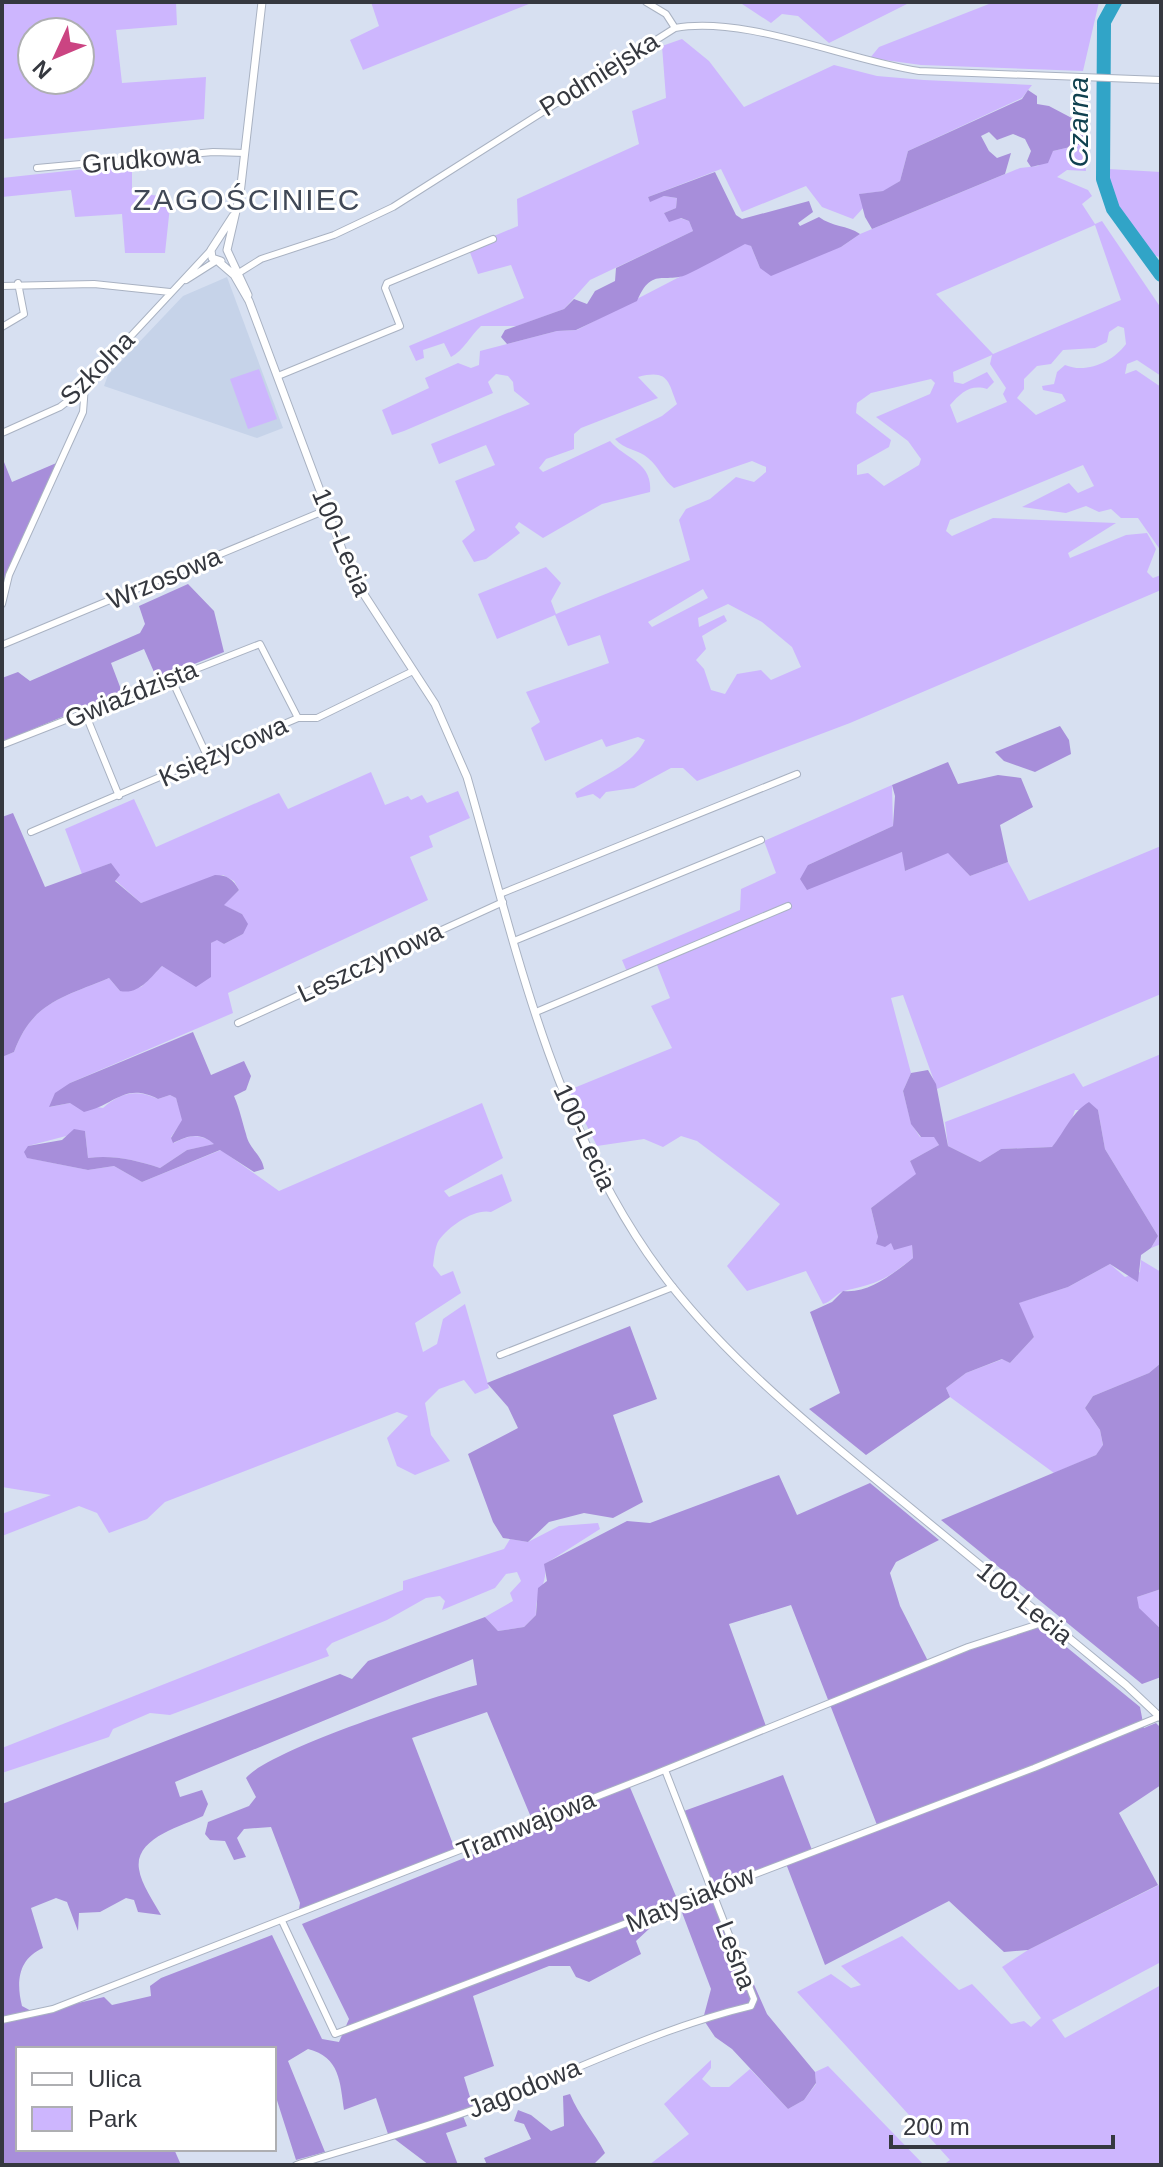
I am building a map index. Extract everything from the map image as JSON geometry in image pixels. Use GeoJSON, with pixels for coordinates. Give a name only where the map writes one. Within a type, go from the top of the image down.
{"type":"FeatureCollection","features":[{"type":"Feature","properties":{"kind":"street"},"geometry":{"type":"LineString","coordinates":[[218,262],[227,253],[236,210],[262,2]]}},
{"type":"Feature","properties":{"kind":"street"},"geometry":{"type":"LineString","coordinates":[[646,2],[666,14],[675,28]]}},
{"type":"Feature","properties":{"kind":"street","name":"Podmiejska"},"geometry":{"type":"LineString","coordinates":[[237,274],[261,259],[342,231],[386,211],[675,28],[695,25],[727,27],[919,71],[1161,80]]}},
{"type":"Feature","properties":{"kind":"street","name":"Grudkowa"},"geometry":{"type":"LineString","coordinates":[[37,168],[213,152],[245,153]]}},
{"type":"Feature","properties":{"kind":"street"},"geometry":{"type":"LineString","coordinates":[[213,248],[236,210]]}},
{"type":"Feature","properties":{"kind":"street"},"geometry":{"type":"LineString","coordinates":[[278,376],[400,326],[385,288],[387,283],[493,239]]}},
{"type":"Feature","properties":{"kind":"street"},"geometry":{"type":"LineString","coordinates":[[213,248],[218,262],[237,274]]}},
{"type":"Feature","properties":{"kind":"street"},"geometry":{"type":"LineString","coordinates":[[213,248],[227,253]]}},
{"type":"Feature","properties":{"kind":"street","name":"Szkolna"},"geometry":{"type":"LineString","coordinates":[[2,433],[60,407],[85,386],[213,248]]}},
{"type":"Feature","properties":{"kind":"street","name":"100-Lecia"},"geometry":{"type":"LineString","coordinates":[[227,253],[249,301],[326,510],[360,592],[435,704],[457,752],[555,1072],[593,1158],[634,1233],[673,1287],[733,1352],[795,1410],[1160,1717]]}},
{"type":"Feature","properties":{"kind":"street","name":"Szkolna"},"geometry":{"type":"LineString","coordinates":[[179,284],[218,262]]}},
{"type":"Feature","properties":{"kind":"street"},"geometry":{"type":"LineString","coordinates":[[2,327],[24,314],[18,283]]}},
{"type":"Feature","properties":{"kind":"street"},"geometry":{"type":"LineString","coordinates":[[2,286],[18,283],[94,284],[170,292]]}},
{"type":"Feature","properties":{"kind":"street"},"geometry":{"type":"LineString","coordinates":[[2,604],[9,575],[83,412],[85,386]]}},
{"type":"Feature","properties":{"kind":"street","name":"Wrzosowa"},"geometry":{"type":"LineString","coordinates":[[2,645],[326,510]]}},
{"type":"Feature","properties":{"kind":"street","name":"Gwiaździsta"},"geometry":{"type":"LineString","coordinates":[[2,745],[260,644],[298,718]]}},
{"type":"Feature","properties":{"kind":"street","name":"Księżycowa"},"geometry":{"type":"LineString","coordinates":[[31,832],[298,718],[317,718],[413,671]]}},
{"type":"Feature","properties":{"kind":"street"},"geometry":{"type":"LineString","coordinates":[[171,678],[208,758]]}},
{"type":"Feature","properties":{"kind":"street"},"geometry":{"type":"LineString","coordinates":[[85,713],[119,796]]}},
{"type":"Feature","properties":{"kind":"street","name":"Leszczynowa"},"geometry":{"type":"LineString","coordinates":[[238,1023],[502,898],[797,774]]}},
{"type":"Feature","properties":{"kind":"street"},"geometry":{"type":"LineString","coordinates":[[514,941],[761,840]]}},
{"type":"Feature","properties":{"kind":"street"},"geometry":{"type":"LineString","coordinates":[[536,1012],[788,906]]}},
{"type":"Feature","properties":{"kind":"street"},"geometry":{"type":"LineString","coordinates":[[500,1355],[673,1287]]}},
{"type":"Feature","properties":{"kind":"street","name":"Tramwajowa"},"geometry":{"type":"LineString","coordinates":[[2,2020],[53,2009],[665,1770],[968,1647],[1048,1621]]}},
{"type":"Feature","properties":{"kind":"street","name":"Matysiaków"},"geometry":{"type":"LineString","coordinates":[[282,1921],[335,2034],[1034,1768],[1160,1717]]}},
{"type":"Feature","properties":{"kind":"street","name":"Leśna"},"geometry":{"type":"LineString","coordinates":[[665,1770],[754,1999],[751,2006]]}},
{"type":"Feature","properties":{"kind":"street","name":"Jagodowa"},"geometry":{"type":"LineString","coordinates":[[296,2165],[379,2143],[498,2100],[619,2049],[751,2006]]}},
{"type":"Feature","properties":{"kind":"shaded area"},"geometry":{"type":"Polygon","coordinates":[[[1028,90],[1037,96],[1037,104],[1049,106],[1085,125],[1083,144],[1053,151],[1048,163],[1031,167],[1027,161],[1031,151],[1025,139],[1013,134],[997,140],[989,132],[981,136],[989,151],[997,158],[1011,153],[1005,174],[872,229],[859,194],[883,191],[900,181],[908,151],[1022,99],[1028,90]]]}},
{"type":"Feature","properties":{"kind":"shaded area"},"geometry":{"type":"Polygon","coordinates":[[[715,172],[736,215],[742,219],[809,201],[813,212],[798,223],[800,226],[819,217],[860,234],[841,247],[771,276],[760,268],[751,246],[745,244],[688,274],[648,283],[637,301],[576,330],[557,331],[507,344],[501,337],[505,330],[564,309],[574,299],[587,304],[595,291],[615,281],[616,268],[693,231],[689,221],[681,218],[669,222],[664,213],[676,208],[677,198],[664,196],[650,202],[648,197],[715,172]]]}},
{"type":"Feature","properties":{"kind":"shaded area"},"geometry":{"type":"Polygon","coordinates":[[[227,277],[283,428],[257,438],[104,386],[108,375],[183,296],[227,277]]]}},
{"type":"Feature","properties":{"kind":"shaded area"},"geometry":{"type":"Polygon","coordinates":[[[2,457],[12,482],[61,461],[9,575],[2,604],[2,457]]]}},
{"type":"Feature","properties":{"kind":"shaded area"},"geometry":{"type":"Polygon","coordinates":[[[188,584],[214,611],[224,652],[157,679],[144,649],[111,663],[122,692],[2,742],[2,678],[18,672],[30,681],[140,633],[145,624],[139,606],[188,584]]]}},
{"type":"Feature","properties":{"kind":"shaded area"},"geometry":{"type":"Polygon","coordinates":[[[1060,726],[1069,740],[1071,754],[1035,772],[1004,761],[995,752],[1060,726]]]}},
{"type":"Feature","properties":{"kind":"shaded area"},"geometry":{"type":"Polygon","coordinates":[[[948,762],[958,784],[998,775],[1021,778],[1033,807],[1000,825],[1008,862],[970,876],[948,853],[905,871],[902,852],[807,890],[800,879],[808,865],[893,826],[895,796],[892,785],[948,762]]]}},
{"type":"Feature","properties":{"kind":"shaded area"},"geometry":{"type":"Polygon","coordinates":[[[13,813],[45,887],[111,863],[120,875],[115,881],[141,903],[215,875],[223,876],[232,880],[239,890],[224,905],[242,914],[248,924],[243,934],[224,944],[217,940],[211,943],[211,977],[196,987],[162,966],[144,984],[127,992],[120,991],[109,978],[51,1003],[30,1022],[14,1052],[2,1057],[2,817],[13,813]]]}},
{"type":"Feature","properties":{"kind":"shaded area"},"geometry":{"type":"Polygon","coordinates":[[[193,1032],[211,1075],[244,1061],[251,1076],[246,1090],[234,1096],[250,1144],[264,1169],[254,1172],[220,1150],[142,1182],[114,1166],[88,1170],[27,1158],[24,1152],[28,1146],[62,1140],[74,1129],[85,1131],[88,1158],[124,1159],[160,1168],[187,1150],[214,1144],[194,1136],[173,1143],[171,1138],[182,1120],[176,1098],[170,1095],[158,1099],[146,1094],[128,1094],[84,1112],[70,1103],[49,1107],[55,1093],[70,1083],[193,1032]]]}},
{"type":"Feature","properties":{"kind":"shaded area"},"geometry":{"type":"Polygon","coordinates":[[[928,1070],[936,1084],[948,1146],[980,1162],[1001,1149],[1052,1147],[1073,1116],[1089,1102],[1098,1110],[1105,1149],[1158,1236],[1151,1248],[1141,1255],[1138,1282],[1110,1264],[1068,1287],[1019,1303],[1034,1337],[1010,1363],[1002,1359],[966,1373],[946,1388],[950,1397],[866,1455],[809,1409],[840,1393],[810,1312],[832,1302],[843,1291],[872,1286],[913,1258],[912,1245],[894,1250],[891,1243],[885,1247],[876,1244],[878,1237],[871,1208],[916,1174],[910,1161],[939,1145],[934,1137],[921,1137],[911,1124],[903,1091],[911,1073],[928,1070]]]}},
{"type":"Feature","properties":{"kind":"shaded area"},"geometry":{"type":"Polygon","coordinates":[[[630,1326],[657,1399],[613,1415],[643,1502],[613,1518],[584,1513],[549,1522],[528,1542],[503,1538],[493,1522],[468,1454],[518,1428],[508,1407],[487,1383],[630,1326]]]}},
{"type":"Feature","properties":{"kind":"shaded area"},"geometry":{"type":"Polygon","coordinates":[[[1161,1363],[1161,1589],[1137,1597],[1139,1608],[1161,1629],[1161,1677],[1142,1684],[941,1520],[1096,1455],[1103,1445],[1100,1430],[1085,1408],[1093,1396],[1149,1373],[1161,1363]]]}},
{"type":"Feature","properties":{"kind":"shaded area"},"geometry":{"type":"Polygon","coordinates":[[[779,1475],[797,1515],[870,1483],[939,1540],[896,1562],[890,1573],[900,1606],[929,1663],[1037,1623],[1140,1707],[1144,1728],[1156,1723],[1161,1728],[1161,1785],[1119,1813],[1158,1885],[1028,1950],[1004,1952],[949,1901],[825,1965],[785,1861],[712,1890],[767,2014],[815,2072],[816,2083],[804,2100],[788,2109],[732,2049],[715,2037],[703,2019],[711,1989],[678,1902],[636,1941],[641,1954],[589,1982],[576,1977],[570,1966],[549,1966],[473,1996],[494,2066],[464,2077],[473,2107],[461,2111],[467,2126],[446,2133],[458,2165],[429,2165],[388,2134],[376,2098],[344,2110],[339,2081],[332,2064],[319,2053],[308,2049],[288,2061],[325,2152],[296,2160],[276,2097],[276,2047],[16,2047],[16,2151],[175,2151],[181,2165],[2,2165],[2,1804],[340,1674],[352,1679],[368,1661],[485,1617],[498,1631],[524,1627],[536,1615],[538,1588],[547,1581],[544,1564],[627,1521],[650,1523],[779,1475]],[[791,1605],[729,1624],[767,1729],[629,1785],[678,1901],[711,1889],[684,1811],[783,1775],[812,1850],[877,1825],[791,1605]],[[473,1659],[175,1782],[180,1797],[202,1790],[208,1804],[203,1816],[161,1835],[144,1849],[139,1858],[142,1881],[161,1915],[138,1912],[134,1900],[126,1898],[100,1912],[79,1913],[78,1931],[67,1902],[56,1898],[31,1908],[43,1948],[28,1958],[21,1972],[19,1988],[22,2006],[35,2013],[104,1997],[112,2005],[151,1996],[150,1986],[161,1978],[272,1935],[322,2039],[339,2042],[349,2019],[302,1924],[506,1841],[502,1834],[533,1822],[487,1712],[412,1738],[456,1852],[298,1915],[300,1903],[271,1827],[244,1829],[237,1838],[246,1857],[234,1860],[225,1841],[210,1840],[205,1834],[208,1822],[249,1806],[256,1797],[246,1778],[286,1753],[354,1725],[477,1685],[473,1659]]]}},
{"type":"Feature","properties":{"kind":"shaded area"},"geometry":{"type":"Polygon","coordinates":[[[570,2094],[605,2153],[593,2165],[487,2165],[484,2158],[531,2139],[524,2124],[514,2121],[518,2110],[531,2115],[551,2131],[564,2126],[563,2096],[570,2094]]]}},
{"type":"Feature","properties":{"kind":"green space"},"geometry":{"type":"Polygon","coordinates":[[[2,2],[176,2],[177,25],[116,30],[122,83],[206,77],[204,119],[3,139],[2,151],[2,2]]]}},
{"type":"Feature","properties":{"kind":"green space"},"geometry":{"type":"Polygon","coordinates":[[[371,2],[534,2],[363,70],[350,40],[379,26],[371,2]]]}},
{"type":"Feature","properties":{"kind":"green space"},"geometry":{"type":"Polygon","coordinates":[[[739,2],[911,2],[829,43],[798,16],[782,14],[771,23],[739,2]]]}},
{"type":"Feature","properties":{"kind":"green space"},"geometry":{"type":"Polygon","coordinates":[[[994,2],[1099,2],[1083,71],[921,65],[870,58],[879,47],[994,2]]]}},
{"type":"Feature","properties":{"kind":"green space"},"geometry":{"type":"Polygon","coordinates":[[[682,39],[709,61],[744,107],[834,65],[877,76],[1032,85],[1022,98],[908,151],[900,181],[884,191],[860,194],[864,207],[853,219],[822,207],[806,186],[742,212],[721,169],[648,197],[650,201],[664,196],[677,198],[676,208],[664,213],[689,221],[693,231],[590,280],[564,309],[517,326],[481,326],[451,357],[444,343],[423,350],[424,358],[416,361],[409,346],[524,298],[511,265],[478,274],[468,247],[518,226],[517,199],[639,144],[632,111],[666,98],[662,46],[682,39]]]}},
{"type":"Feature","properties":{"kind":"green space"},"geometry":{"type":"Polygon","coordinates":[[[1083,144],[1086,171],[1067,170],[1057,177],[1088,190],[1092,196],[1082,204],[1095,224],[1102,221],[1161,308],[1161,376],[1137,360],[1127,364],[1125,374],[1136,370],[1161,387],[1161,551],[1138,518],[1121,518],[1111,509],[1099,512],[1086,506],[1066,513],[1022,507],[1069,483],[1078,493],[1094,486],[1083,465],[950,520],[946,531],[952,536],[993,518],[1116,523],[1068,553],[1070,558],[1126,535],[1147,533],[1156,549],[1147,572],[1153,578],[1161,575],[1161,590],[850,723],[697,781],[683,768],[671,768],[634,788],[606,792],[600,799],[593,794],[577,798],[575,793],[623,764],[645,740],[638,737],[606,747],[602,739],[545,761],[531,728],[540,722],[526,692],[609,663],[600,635],[568,646],[555,615],[497,639],[478,594],[546,567],[561,583],[551,601],[556,614],[690,560],[679,520],[686,509],[710,499],[736,477],[754,482],[766,472],[766,467],[752,461],[674,488],[648,458],[615,439],[662,416],[677,404],[662,376],[638,377],[658,398],[581,428],[574,434],[574,449],[546,459],[539,468],[543,472],[610,441],[643,467],[650,482],[650,492],[602,504],[543,538],[519,522],[515,527],[520,533],[486,559],[474,562],[462,541],[475,530],[455,481],[495,465],[486,445],[439,464],[431,444],[530,404],[514,391],[513,382],[508,376],[496,374],[488,382],[493,393],[392,435],[382,410],[429,388],[425,378],[458,363],[471,368],[479,365],[480,351],[557,331],[577,330],[745,243],[751,246],[760,268],[841,247],[860,234],[1020,168],[1038,166],[1053,151],[1083,144]],[[1095,225],[936,294],[993,354],[1121,300],[1095,225]],[[1118,326],[1109,332],[1107,342],[1095,348],[1063,350],[1051,364],[1037,366],[1024,379],[1024,389],[1017,398],[1036,415],[1066,401],[1062,394],[1043,390],[1042,386],[1054,384],[1057,372],[1065,365],[1082,368],[1107,361],[1126,344],[1124,328],[1118,326]],[[992,355],[953,372],[954,382],[963,384],[987,372],[994,382],[987,389],[966,391],[950,405],[957,423],[1007,402],[1003,394],[1006,388],[990,364],[992,355]],[[931,379],[871,393],[857,403],[856,413],[891,440],[889,447],[857,465],[857,475],[868,473],[884,486],[919,465],[921,459],[908,441],[876,417],[930,394],[935,383],[931,379]],[[703,589],[648,622],[652,627],[708,598],[703,589]],[[728,604],[698,618],[699,627],[724,615],[727,621],[702,636],[706,649],[696,660],[704,669],[711,690],[725,694],[737,674],[761,670],[771,680],[801,667],[792,647],[762,622],[728,604]]]}},
{"type":"Feature","properties":{"kind":"green space"},"geometry":{"type":"Polygon","coordinates":[[[132,164],[132,193],[171,197],[165,253],[125,253],[122,214],[75,217],[71,190],[2,197],[2,178],[132,164]]]}},
{"type":"Feature","properties":{"kind":"green space"},"geometry":{"type":"Polygon","coordinates":[[[1108,169],[1161,172],[1159,257],[1140,243],[1124,219],[1108,169]]]}},
{"type":"Feature","properties":{"kind":"green space"},"geometry":{"type":"Polygon","coordinates":[[[259,369],[277,419],[248,429],[230,379],[259,369]]]}},
{"type":"Feature","properties":{"kind":"green space"},"geometry":{"type":"Polygon","coordinates":[[[371,772],[385,805],[408,796],[411,800],[422,795],[427,803],[458,791],[470,818],[429,836],[433,847],[410,857],[428,900],[228,993],[233,1013],[70,1083],[50,1107],[70,1103],[103,1108],[116,1098],[129,1094],[158,1099],[170,1095],[176,1098],[183,1120],[171,1137],[174,1143],[194,1136],[215,1144],[187,1150],[160,1168],[124,1159],[88,1158],[85,1131],[28,1146],[28,1158],[88,1170],[114,1166],[142,1182],[221,1150],[279,1191],[482,1103],[503,1158],[444,1191],[449,1197],[502,1174],[512,1201],[491,1212],[485,1211],[463,1219],[439,1240],[433,1266],[441,1276],[453,1271],[461,1293],[415,1323],[423,1352],[437,1344],[443,1319],[465,1304],[489,1388],[475,1394],[464,1380],[439,1389],[425,1403],[431,1435],[450,1461],[415,1475],[397,1466],[387,1438],[408,1416],[397,1412],[165,1502],[147,1519],[109,1533],[97,1513],[79,1506],[2,1536],[2,1514],[51,1495],[2,1487],[2,1057],[14,1052],[30,1022],[51,1003],[109,978],[120,991],[141,987],[162,966],[186,979],[211,977],[211,943],[217,939],[224,944],[243,934],[242,914],[223,905],[239,890],[234,881],[223,875],[141,903],[115,880],[111,863],[82,874],[65,829],[134,799],[156,847],[279,793],[288,809],[371,772]]]}},
{"type":"Feature","properties":{"kind":"green space"},"geometry":{"type":"Polygon","coordinates":[[[892,785],[893,826],[808,865],[903,852],[905,871],[948,852],[970,876],[1008,862],[1029,901],[1161,846],[1161,994],[937,1089],[903,995],[891,998],[911,1073],[903,1091],[911,1123],[920,1137],[934,1136],[939,1145],[910,1161],[917,1174],[871,1208],[878,1237],[912,1245],[913,1258],[880,1280],[841,1292],[823,1304],[806,1271],[747,1291],[727,1266],[780,1204],[697,1141],[681,1136],[663,1147],[644,1139],[597,1146],[569,1090],[672,1048],[651,1006],[670,998],[657,965],[628,974],[622,960],[740,910],[741,889],[776,873],[764,841],[892,785]]]}},
{"type":"Feature","properties":{"kind":"green space"},"geometry":{"type":"Polygon","coordinates":[[[1161,1054],[1161,1244],[1151,1248],[1158,1236],[1105,1149],[1098,1110],[1075,1110],[1070,1125],[1052,1147],[1001,1149],[980,1162],[948,1146],[945,1122],[1074,1073],[1083,1087],[1161,1054]]]}},
{"type":"Feature","properties":{"kind":"green space"},"geometry":{"type":"Polygon","coordinates":[[[1141,1260],[1161,1272],[1161,1363],[1149,1373],[1093,1396],[1085,1408],[1100,1430],[1103,1446],[1096,1455],[1054,1473],[950,1397],[946,1388],[966,1373],[1003,1359],[1010,1363],[1034,1337],[1018,1303],[1068,1287],[1110,1264],[1125,1277],[1140,1272],[1141,1260]]]}},
{"type":"Feature","properties":{"kind":"green space"},"geometry":{"type":"Polygon","coordinates":[[[598,1523],[600,1529],[545,1564],[545,1579],[537,1601],[536,1615],[524,1627],[498,1631],[485,1617],[513,1601],[510,1593],[521,1581],[517,1572],[506,1574],[495,1588],[442,1610],[445,1601],[440,1596],[426,1598],[387,1620],[332,1643],[326,1649],[329,1656],[170,1715],[150,1713],[113,1729],[109,1737],[2,1773],[2,1748],[403,1590],[403,1581],[504,1549],[510,1539],[528,1542],[559,1526],[598,1523]]]}},
{"type":"Feature","properties":{"kind":"green space"},"geometry":{"type":"Polygon","coordinates":[[[1161,1589],[1159,1627],[1138,1608],[1137,1597],[1161,1589]]]}},
{"type":"Feature","properties":{"kind":"green space"},"geometry":{"type":"Polygon","coordinates":[[[1161,1884],[1161,1962],[1052,2020],[1065,2038],[1161,1985],[1161,2165],[943,2165],[950,2160],[797,1992],[831,1974],[851,1988],[861,1985],[841,1966],[902,1936],[959,1990],[972,1984],[1011,2024],[1024,2021],[1031,2027],[1041,2018],[1002,1967],[1028,1950],[1161,1884]]]}},
{"type":"Feature","properties":{"kind":"green space"},"geometry":{"type":"Polygon","coordinates":[[[711,2060],[711,2068],[702,2079],[711,2087],[729,2087],[750,2069],[788,2109],[804,2100],[816,2084],[815,2072],[828,2066],[924,2165],[649,2165],[689,2134],[664,2104],[711,2060]]]}},
{"type":"Feature","properties":{"kind":"waterway","name":"Czarna"},"geometry":{"type":"LineString","coordinates":[[1115,2],[1104,22],[1103,179],[1113,209],[1161,275]]}},
{"type":"Feature","properties":{"kind":"district","name":"ZAGOŚCINIEC"},"geometry":{"type":"Point","coordinates":[247,199]}}]}
